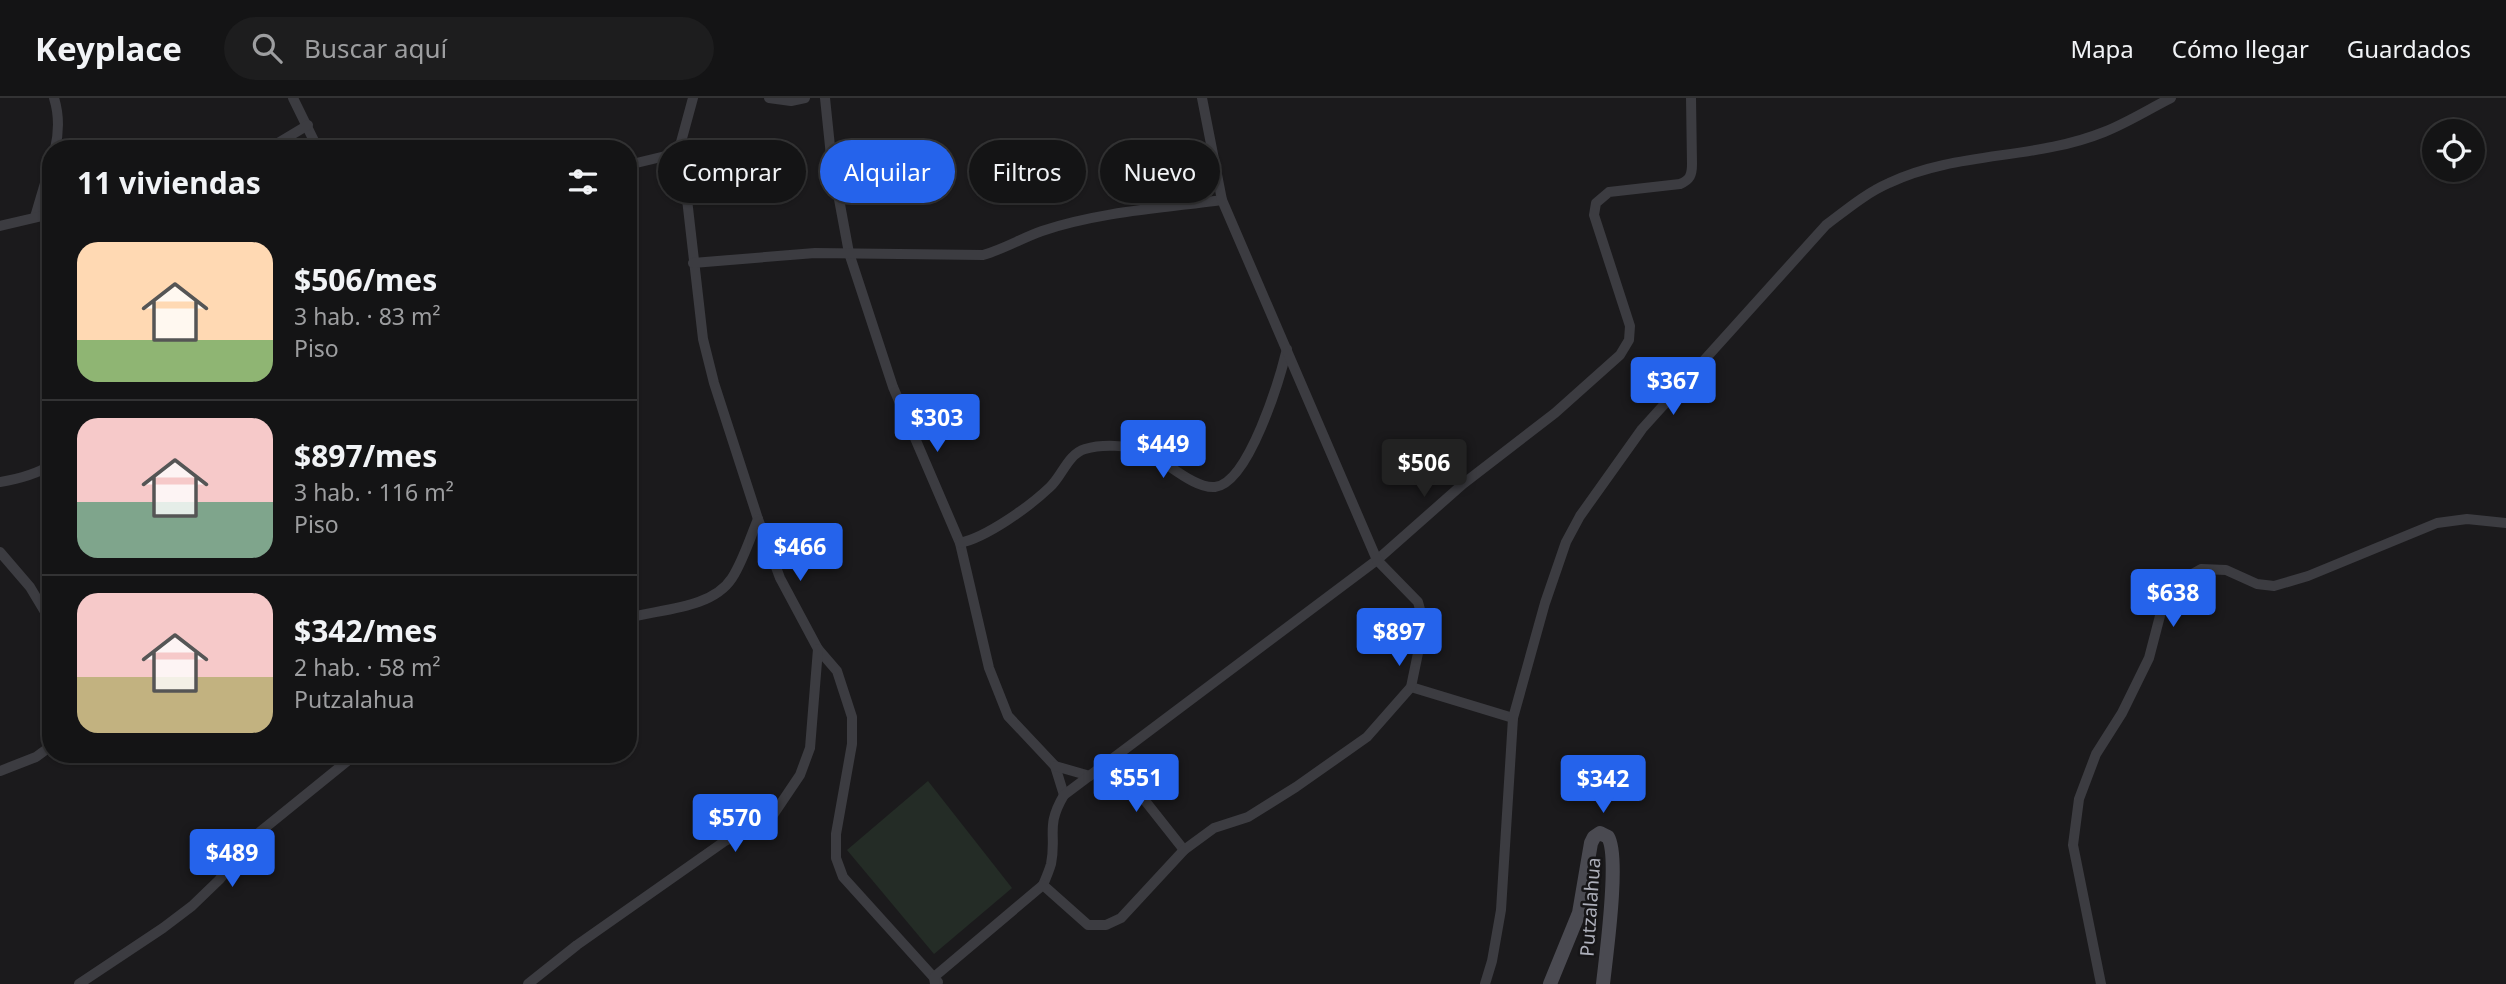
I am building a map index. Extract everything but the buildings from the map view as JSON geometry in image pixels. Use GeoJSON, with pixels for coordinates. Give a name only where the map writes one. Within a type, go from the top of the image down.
{"type":"FeatureCollection","features":[{"type":"Feature","properties":{"kind":"street"},"geometry":{"type":"LineString","coordinates":[[54,98],[58,111],[57,140]]}},
{"type":"Feature","properties":{"kind":"street"},"geometry":{"type":"LineString","coordinates":[[293,98],[314,140]]}},
{"type":"Feature","properties":{"kind":"street"},"geometry":{"type":"LineString","coordinates":[[682,140],[693,98]]}},
{"type":"Feature","properties":{"kind":"street"},"geometry":{"type":"LineString","coordinates":[[769,98],[805,98]]}},
{"type":"Feature","properties":{"kind":"street"},"geometry":{"type":"LineString","coordinates":[[825,98],[831,156],[849,253],[893,387],[960,543],[989,668],[998,695],[1008,716],[1055,766],[1064,795]]}},
{"type":"Feature","properties":{"kind":"street"},"geometry":{"type":"LineString","coordinates":[[1044,885],[1087,925],[1106,925],[1121,918],[1184,850],[1214,828],[1248,817],[1367,737],[1411,687],[1424,624],[1418,602],[1377,560],[1222,200],[1202,98]]}},
{"type":"Feature","properties":{"kind":"street"},"geometry":{"type":"LineString","coordinates":[[687,203],[702,339],[714,383],[780,578],[818,649],[837,671],[852,717],[852,744],[836,834],[836,858],[843,877],[936,982],[1044,885],[1051,863],[1053,818],[1064,795],[1377,560],[1463,484],[1555,413],[1620,355],[1629,340],[1629,326],[1594,215],[1596,203],[1609,192],[1687,181],[1692,174],[1691,98]]}},
{"type":"Feature","properties":{"kind":"street"},"geometry":{"type":"LineString","coordinates":[[1485,984],[1501,910],[1513,718],[1545,603],[1566,541],[1580,516],[1643,429],[1826,225],[1861,199],[1889,183],[1926,169],[2059,145],[2103,132],[2171,98]]}},
{"type":"Feature","properties":{"kind":"street"},"geometry":{"type":"LineString","coordinates":[[283,140],[308,125]]}},
{"type":"Feature","properties":{"kind":"street"},"geometry":{"type":"LineString","coordinates":[[637,163],[658,158]]}},
{"type":"Feature","properties":{"kind":"street"},"geometry":{"type":"LineString","coordinates":[[35,217],[42,193]]}},
{"type":"Feature","properties":{"kind":"street"},"geometry":{"type":"LineString","coordinates":[[693,263],[815,253],[982,255],[1001,250],[1041,231],[1095,218],[1222,200]]}},
{"type":"Feature","properties":{"kind":"street"},"geometry":{"type":"LineString","coordinates":[[0,226],[42,216]]}},
{"type":"Feature","properties":{"kind":"street"},"geometry":{"type":"LineString","coordinates":[[960,543],[987,533],[1021,510],[1049,488],[1074,454],[1085,449],[1134,449],[1145,452],[1201,485],[1215,487],[1226,482],[1246,458],[1260,433],[1287,349]]}},
{"type":"Feature","properties":{"kind":"street"},"geometry":{"type":"LineString","coordinates":[[0,482],[42,471]]}},
{"type":"Feature","properties":{"kind":"street"},"geometry":{"type":"LineString","coordinates":[[637,616],[686,605],[719,592],[732,579],[758,519]]}},
{"type":"Feature","properties":{"kind":"street"},"geometry":{"type":"LineString","coordinates":[[2101,984],[2073,845],[2079,799],[2096,754],[2122,713],[2149,658],[2169,592],[2183,579],[2202,569],[2226,570],[2257,584],[2274,586],[2308,576],[2437,523],[2467,519],[2506,523]]}},
{"type":"Feature","properties":{"kind":"street"},"geometry":{"type":"LineString","coordinates":[[0,552],[30,587],[42,607]]}},
{"type":"Feature","properties":{"kind":"street"},"geometry":{"type":"LineString","coordinates":[[528,984],[577,945],[725,842],[771,818],[800,775],[810,748],[818,649]]}},
{"type":"Feature","properties":{"kind":"street"},"geometry":{"type":"LineString","coordinates":[[1411,687],[1513,718]]}},
{"type":"Feature","properties":{"kind":"street"},"geometry":{"type":"LineString","coordinates":[[0,771],[42,753]]}},
{"type":"Feature","properties":{"kind":"street"},"geometry":{"type":"LineString","coordinates":[[1112,759],[1184,850]]}},
{"type":"Feature","properties":{"kind":"street"},"geometry":{"type":"LineString","coordinates":[[79,984],[128,953],[192,906],[219,880],[256,835],[344,763]]}},
{"type":"Feature","properties":{"kind":"street"},"geometry":{"type":"LineString","coordinates":[[1055,766],[1090,776]]}},
{"type":"Feature","properties":{"kind":"street","name":"Putzalahua"},"geometry":{"type":"LineString","coordinates":[[1550,984],[1579,913],[1591,843],[1600,832],[1608,837],[1612,850],[1611,908],[1603,984]]}},
{"type":"Feature","properties":{"kind":"shaded area"},"geometry":{"type":"Polygon","coordinates":[[[928,781],[1012,888],[934,954],[847,850],[928,781]]]}}]}
